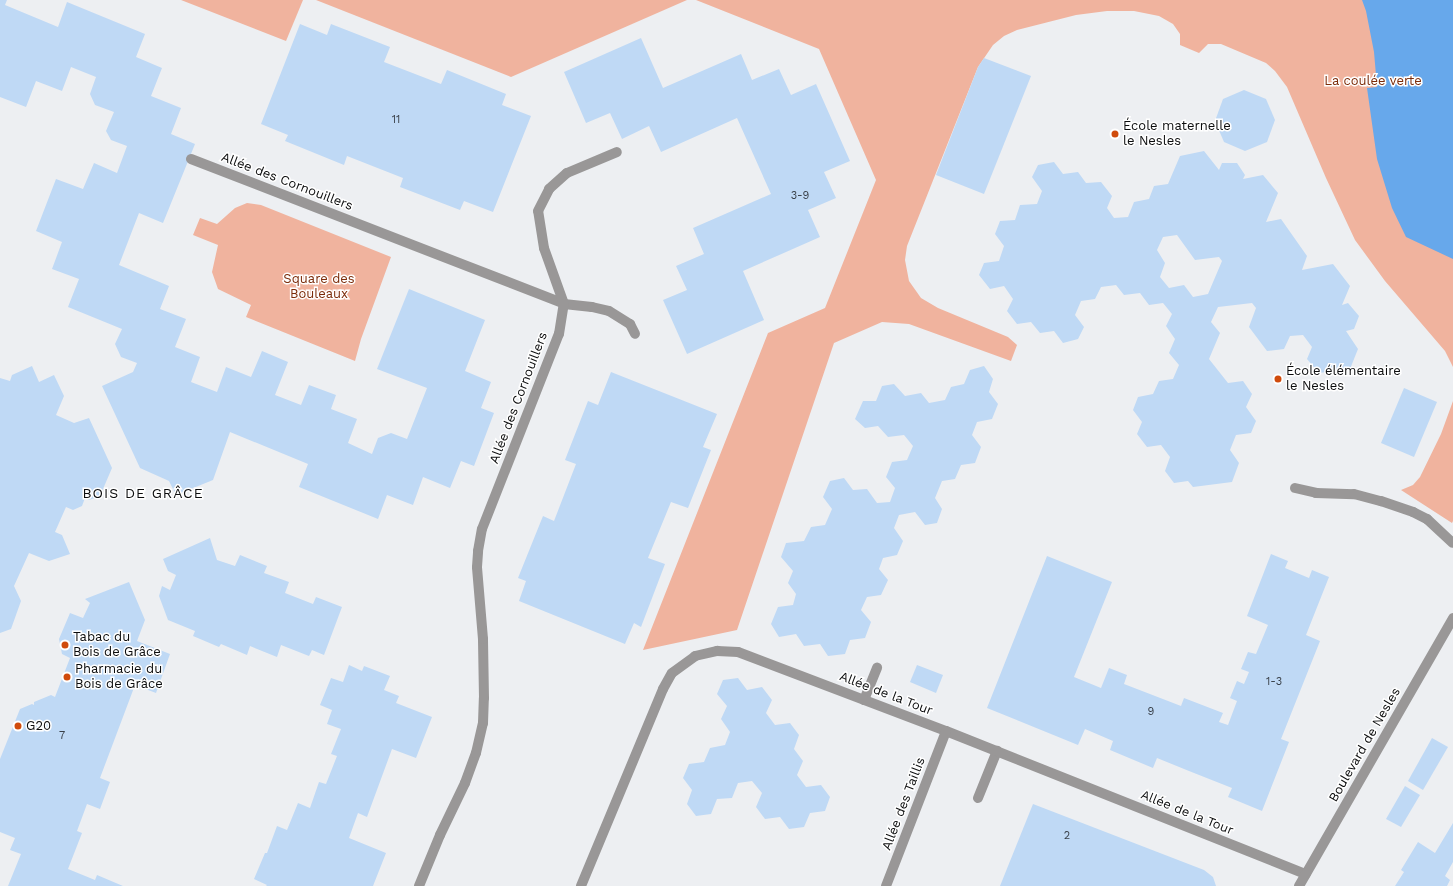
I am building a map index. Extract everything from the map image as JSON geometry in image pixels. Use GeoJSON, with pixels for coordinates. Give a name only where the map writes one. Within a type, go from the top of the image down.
{"type":"FeatureCollection","features":[{"type":"Feature","properties":{"kind":"street"},"geometry":{"type":"LineString","coordinates":[[617,152],[567,173],[550,189],[538,211],[544,248],[564,304],[592,307],[609,311],[630,324],[635,334]]}},
{"type":"Feature","properties":{"kind":"street","name":"Allée des Cornouillers"},"geometry":{"type":"LineString","coordinates":[[191,159],[564,304],[559,334],[482,529],[477,567],[483,639],[483,723],[476,753],[465,783],[418,886]]}},
{"type":"Feature","properties":{"kind":"street"},"geometry":{"type":"LineString","coordinates":[[1295,488],[1316,493],[1354,494],[1413,512],[1427,519],[1453,543]]}},
{"type":"Feature","properties":{"kind":"street","name":"Boulevard de Nesles"},"geometry":{"type":"LineString","coordinates":[[1299,886],[1453,618]]}},
{"type":"Feature","properties":{"kind":"street","name":"Allée de la Tour"},"geometry":{"type":"LineString","coordinates":[[581,886],[663,688],[672,673],[696,656],[717,651],[738,652],[946,731],[1306,874]]}},
{"type":"Feature","properties":{"kind":"street"},"geometry":{"type":"LineString","coordinates":[[864,700],[877,668]]}},
{"type":"Feature","properties":{"kind":"street","name":"Allée des Taillis"},"geometry":{"type":"LineString","coordinates":[[886,886],[946,731]]}},
{"type":"Feature","properties":{"kind":"street"},"geometry":{"type":"LineString","coordinates":[[978,798],[996,751]]}},
{"type":"Feature","properties":{"kind":"green space"},"geometry":{"type":"Polygon","coordinates":[[[181,0],[303,0],[286,41],[181,0]]]}},
{"type":"Feature","properties":{"kind":"green space"},"geometry":{"type":"Polygon","coordinates":[[[316,0],[687,0],[511,77],[316,0]]]}},
{"type":"Feature","properties":{"kind":"green space","name":"La coulée verte"},"geometry":{"type":"Polygon","coordinates":[[[696,0],[1453,0],[1453,367],[1445,351],[1385,281],[1355,240],[1326,178],[1287,87],[1275,71],[1266,63],[1221,44],[1208,44],[1199,53],[1180,45],[1180,34],[1173,24],[1159,16],[1134,11],[1107,11],[1076,15],[1017,30],[1004,36],[993,45],[978,67],[907,246],[905,260],[909,281],[921,298],[938,308],[1008,337],[1017,345],[1011,361],[909,324],[882,322],[834,343],[737,630],[643,650],[768,333],[825,308],[876,180],[819,49],[696,0]]]}},
{"type":"Feature","properties":{"kind":"green space","name":"Square des Bouleaux"},"geometry":{"type":"Polygon","coordinates":[[[247,203],[261,205],[391,257],[361,339],[355,361],[246,317],[251,305],[218,289],[212,272],[218,245],[193,235],[200,218],[217,224],[235,208],[247,203]]]}},
{"type":"Feature","properties":{"kind":"green space"},"geometry":{"type":"Polygon","coordinates":[[[1453,401],[1452,523],[1401,490],[1413,485],[1420,477],[1441,434],[1453,401]]]}},
{"type":"Feature","properties":{"kind":"water"},"geometry":{"type":"Polygon","coordinates":[[[1362,0],[1453,0],[1453,259],[1406,237],[1392,208],[1377,159],[1367,88],[1377,87],[1374,52],[1366,11],[1362,0]]]}},
{"type":"Feature","properties":{"kind":"building"},"geometry":{"type":"Polygon","coordinates":[[[0,0],[7,0],[5,5],[58,27],[67,2],[145,34],[136,57],[162,68],[151,96],[181,108],[171,134],[195,144],[163,223],[139,213],[119,265],[169,286],[160,309],[186,319],[175,347],[200,357],[191,382],[217,392],[226,367],[251,377],[262,351],[288,362],[275,395],[301,405],[309,385],[336,395],[331,409],[357,419],[348,443],[372,454],[378,438],[391,433],[407,439],[427,388],[377,369],[409,289],[485,320],[465,371],[491,382],[481,408],[494,413],[474,466],[461,461],[450,488],[423,477],[413,505],[387,495],[378,519],[299,487],[308,464],[230,432],[213,480],[176,495],[169,481],[140,468],[102,386],[133,372],[137,363],[121,357],[115,344],[122,329],[68,307],[79,279],[52,269],[62,242],[36,231],[56,179],[83,189],[94,163],[117,173],[127,146],[111,140],[106,131],[114,112],[95,105],[90,94],[96,77],[71,67],[62,91],[36,81],[26,107],[0,97],[0,0]]]}},
{"type":"Feature","properties":{"kind":"building"},"geometry":{"type":"Polygon","coordinates":[[[300,24],[327,35],[331,24],[390,47],[384,62],[441,84],[447,70],[506,94],[502,105],[531,116],[493,212],[464,201],[460,210],[400,187],[403,178],[347,156],[344,165],[285,141],[288,135],[261,124],[300,24]]]}},
{"type":"Feature","properties":{"kind":"building"},"geometry":{"type":"Polygon","coordinates":[[[641,38],[663,88],[741,54],[752,80],[779,69],[791,95],[816,84],[850,161],[824,172],[836,198],[808,210],[820,237],[743,271],[764,320],[687,354],[663,300],[687,290],[676,266],[704,254],[693,228],[771,194],[737,118],[661,152],[649,126],[622,139],[610,113],[586,123],[564,72],[641,38]]]}},
{"type":"Feature","properties":{"kind":"building"},"geometry":{"type":"Polygon","coordinates":[[[984,58],[1031,76],[984,194],[936,175],[978,67],[984,58]]]}},
{"type":"Feature","properties":{"kind":"building"},"geometry":{"type":"Polygon","coordinates":[[[1244,90],[1266,99],[1275,120],[1267,142],[1245,151],[1224,142],[1215,121],[1223,99],[1244,90]]]}},
{"type":"Feature","properties":{"kind":"building"},"geometry":{"type":"Polygon","coordinates":[[[1204,151],[1219,170],[1222,163],[1237,163],[1245,175],[1243,179],[1263,175],[1278,193],[1266,222],[1281,219],[1307,256],[1302,270],[1333,264],[1350,286],[1342,305],[1348,303],[1359,316],[1354,329],[1346,331],[1358,349],[1350,369],[1319,373],[1307,359],[1312,347],[1303,335],[1290,336],[1284,349],[1267,351],[1249,327],[1256,308],[1252,303],[1218,307],[1211,322],[1220,333],[1209,359],[1228,383],[1243,381],[1252,394],[1246,407],[1256,421],[1251,433],[1236,435],[1230,450],[1239,463],[1232,482],[1193,487],[1188,481],[1174,483],[1165,471],[1170,457],[1161,445],[1147,447],[1137,434],[1142,422],[1133,410],[1138,397],[1153,394],[1159,381],[1173,379],[1179,365],[1169,353],[1175,339],[1166,326],[1172,314],[1163,303],[1149,305],[1140,293],[1124,295],[1116,285],[1101,287],[1095,299],[1081,301],[1075,315],[1084,327],[1078,339],[1063,343],[1054,331],[1040,333],[1031,322],[1017,324],[1007,311],[1013,299],[1004,286],[990,289],[979,275],[984,263],[999,261],[1004,246],[995,234],[1000,221],[1015,220],[1020,205],[1037,204],[1042,191],[1032,177],[1038,165],[1054,162],[1063,174],[1078,172],[1086,183],[1101,182],[1112,196],[1107,208],[1114,218],[1128,217],[1134,202],[1149,199],[1154,186],[1168,184],[1180,156],[1204,151]],[[1177,235],[1163,237],[1157,250],[1165,263],[1160,277],[1169,288],[1184,285],[1193,297],[1208,294],[1222,261],[1219,257],[1195,260],[1177,235]]]}},
{"type":"Feature","properties":{"kind":"building"},"geometry":{"type":"Polygon","coordinates":[[[32,366],[39,382],[54,375],[64,396],[56,415],[74,423],[89,418],[112,468],[100,496],[89,500],[85,498],[82,506],[73,510],[66,507],[55,532],[62,535],[70,554],[49,561],[29,553],[14,586],[21,601],[11,629],[0,633],[0,378],[10,381],[12,375],[32,366]]]}},
{"type":"Feature","properties":{"kind":"building"},"geometry":{"type":"Polygon","coordinates":[[[984,366],[993,379],[989,392],[998,404],[992,419],[977,422],[972,435],[981,447],[975,463],[961,465],[955,479],[942,481],[935,498],[942,509],[937,523],[925,525],[915,512],[899,515],[894,528],[903,541],[897,555],[883,558],[879,569],[888,580],[881,595],[867,597],[861,610],[871,622],[865,638],[850,640],[845,654],[828,656],[820,644],[804,646],[796,634],[779,637],[771,624],[778,607],[793,605],[796,594],[788,583],[793,571],[781,557],[786,543],[804,541],[811,527],[825,525],[832,509],[823,497],[830,481],[844,478],[853,490],[867,489],[877,503],[890,502],[895,488],[886,477],[892,462],[907,460],[913,446],[904,435],[888,437],[878,426],[865,428],[855,419],[863,401],[876,401],[882,386],[894,384],[905,396],[921,393],[929,403],[945,400],[951,387],[964,384],[970,370],[984,366]]]}},
{"type":"Feature","properties":{"kind":"building"},"geometry":{"type":"Polygon","coordinates":[[[611,372],[717,414],[703,447],[711,450],[688,508],[671,502],[648,558],[665,564],[641,627],[634,623],[625,644],[519,601],[526,581],[518,578],[543,516],[554,521],[576,464],[565,460],[588,401],[598,405],[611,372]]]}},
{"type":"Feature","properties":{"kind":"building"},"geometry":{"type":"Polygon","coordinates":[[[1404,388],[1437,402],[1414,457],[1381,443],[1404,388]]]}},
{"type":"Feature","properties":{"kind":"building"},"geometry":{"type":"Polygon","coordinates":[[[210,538],[217,560],[235,566],[240,555],[267,566],[264,573],[289,582],[285,593],[313,604],[316,597],[342,607],[324,655],[312,650],[309,656],[281,645],[277,657],[250,646],[247,655],[221,644],[219,647],[193,636],[195,631],[168,620],[159,596],[162,586],[170,590],[176,575],[168,571],[163,559],[210,538]]]}},
{"type":"Feature","properties":{"kind":"building"},"geometry":{"type":"Polygon","coordinates":[[[1271,554],[1288,561],[1285,568],[1309,578],[1312,570],[1329,577],[1306,635],[1320,641],[1281,739],[1289,742],[1262,811],[1228,797],[1232,788],[1157,758],[1153,768],[1110,750],[1113,741],[1085,729],[1078,745],[987,708],[1047,556],[1112,582],[1074,677],[1101,688],[1109,668],[1127,675],[1124,684],[1181,706],[1184,698],[1223,713],[1219,722],[1228,725],[1237,701],[1230,698],[1237,681],[1244,684],[1249,672],[1241,669],[1248,652],[1256,654],[1268,625],[1247,616],[1271,554]]]}},
{"type":"Feature","properties":{"kind":"building"},"geometry":{"type":"Polygon","coordinates":[[[129,582],[145,620],[137,641],[170,654],[156,693],[135,685],[100,778],[110,782],[100,809],[87,804],[77,831],[82,833],[68,869],[95,880],[97,875],[123,886],[8,886],[21,854],[10,850],[15,838],[0,832],[0,759],[20,709],[32,704],[34,705],[34,702],[51,695],[55,697],[70,658],[62,654],[59,639],[70,613],[83,618],[90,603],[85,599],[129,582]]]}},
{"type":"Feature","properties":{"kind":"building"},"geometry":{"type":"Polygon","coordinates":[[[349,665],[362,671],[364,666],[390,676],[384,690],[399,696],[396,703],[432,717],[416,758],[392,749],[367,817],[358,813],[349,838],[386,853],[373,886],[266,886],[267,885],[254,879],[265,853],[267,853],[277,826],[287,830],[298,803],[310,808],[319,782],[326,784],[337,756],[331,754],[341,729],[327,724],[332,710],[320,705],[331,678],[343,682],[349,665]]]}},
{"type":"Feature","properties":{"kind":"building"},"geometry":{"type":"Polygon","coordinates":[[[917,665],[943,675],[936,693],[910,682],[917,665]]]}},
{"type":"Feature","properties":{"kind":"building"},"geometry":{"type":"Polygon","coordinates":[[[738,678],[747,690],[762,687],[772,700],[766,713],[775,725],[790,723],[799,735],[794,749],[803,761],[797,775],[806,787],[821,785],[830,797],[825,811],[810,813],[804,827],[789,829],[780,817],[765,819],[756,807],[762,793],[752,781],[738,783],[732,798],[717,799],[711,814],[696,816],[687,804],[692,790],[683,778],[689,764],[704,762],[710,748],[725,745],[730,732],[721,719],[727,706],[717,694],[723,680],[738,678]]]}},
{"type":"Feature","properties":{"kind":"building"},"geometry":{"type":"Polygon","coordinates":[[[1432,738],[1448,747],[1423,790],[1408,781],[1432,738]]]}},
{"type":"Feature","properties":{"kind":"building"},"geometry":{"type":"Polygon","coordinates":[[[1405,786],[1420,795],[1401,827],[1386,819],[1405,786]]]}},
{"type":"Feature","properties":{"kind":"building"},"geometry":{"type":"Polygon","coordinates":[[[1033,804],[1204,870],[1213,877],[1216,886],[1000,886],[1033,804]]]}},
{"type":"Feature","properties":{"kind":"building"},"geometry":{"type":"Polygon","coordinates":[[[1453,823],[1453,862],[1445,876],[1450,880],[1447,886],[1395,886],[1404,872],[1401,870],[1418,842],[1435,853],[1453,823]]]}},
{"type":"Feature","properties":{"kind":"place","name":"École maternelle le Nesles"},"geometry":{"type":"Point","coordinates":[1115,134]}},
{"type":"Feature","properties":{"kind":"place","name":"École élémentaire le Nesles"},"geometry":{"type":"Point","coordinates":[1278,379]}},
{"type":"Feature","properties":{"kind":"place","name":"Tabac du Bois de Grâce"},"geometry":{"type":"Point","coordinates":[65,645]}},
{"type":"Feature","properties":{"kind":"place","name":"Pharmacie du Bois de Grâce"},"geometry":{"type":"Point","coordinates":[67,677]}},
{"type":"Feature","properties":{"kind":"place","name":"G20"},"geometry":{"type":"Point","coordinates":[18,726]}},
{"type":"Feature","properties":{"kind":"district","name":"BOIS DE GRÂCE"},"geometry":{"type":"Point","coordinates":[143,493]}}]}
